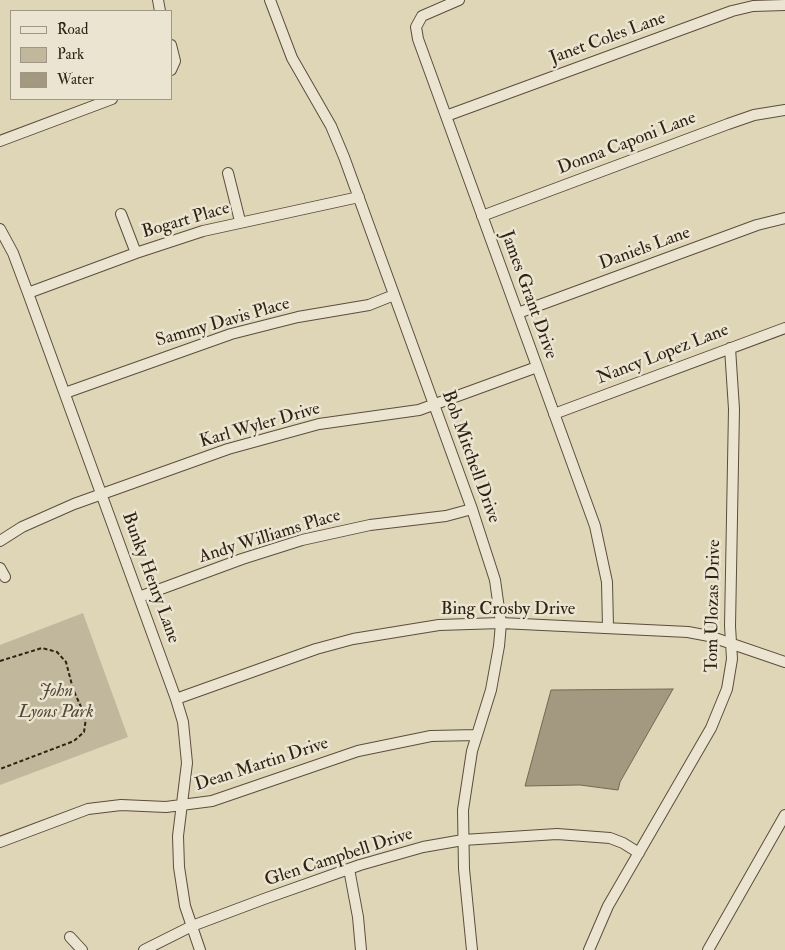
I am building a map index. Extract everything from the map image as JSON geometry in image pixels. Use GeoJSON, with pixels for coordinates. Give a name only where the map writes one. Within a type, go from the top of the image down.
{"type":"FeatureCollection","features":[{"type":"Feature","properties":{"kind":"street","name":"Bob Mitchell Drive"},"geometry":{"type":"LineString","coordinates":[[270,0],[300,74],[334,132],[472,509],[495,580],[501,623],[495,674],[467,774],[463,810],[463,840],[472,950]]}},
{"type":"Feature","properties":{"kind":"street","name":"James Grant Drive"},"geometry":{"type":"LineString","coordinates":[[459,0],[426,13],[419,20],[416,27],[418,39],[595,526],[607,582],[608,627]]}},
{"type":"Feature","properties":{"kind":"street","name":"Janet Coles Lane"},"geometry":{"type":"LineString","coordinates":[[446,116],[732,11],[753,6],[785,5]]}},
{"type":"Feature","properties":{"kind":"street"},"geometry":{"type":"LineString","coordinates":[[172,49],[175,62],[172,68]]}},
{"type":"Feature","properties":{"kind":"street"},"geometry":{"type":"LineString","coordinates":[[0,141],[109,100]]}},
{"type":"Feature","properties":{"kind":"street","name":"Donna Caponi Lane"},"geometry":{"type":"LineString","coordinates":[[482,216],[728,124],[754,115],[785,110]]}},
{"type":"Feature","properties":{"kind":"street"},"geometry":{"type":"LineString","coordinates":[[228,174],[240,222]]}},
{"type":"Feature","properties":{"kind":"street","name":"Bogart Place"},"geometry":{"type":"LineString","coordinates":[[28,293],[136,252],[240,222],[358,197]]}},
{"type":"Feature","properties":{"kind":"street"},"geometry":{"type":"LineString","coordinates":[[121,214],[136,252]]}},
{"type":"Feature","properties":{"kind":"street","name":"Daniels Lane"},"geometry":{"type":"LineString","coordinates":[[518,313],[757,224],[785,218]]}},
{"type":"Feature","properties":{"kind":"street","name":"Bunky Henry Lane"},"geometry":{"type":"LineString","coordinates":[[0,229],[13,253],[28,293],[183,722],[187,763],[178,836],[178,867],[186,906],[200,950]]}},
{"type":"Feature","properties":{"kind":"street","name":"Sammy Davis Place"},"geometry":{"type":"LineString","coordinates":[[65,393],[231,334],[298,318],[369,305],[394,295]]}},
{"type":"Feature","properties":{"kind":"street","name":"Nancy Lopez Lane"},"geometry":{"type":"LineString","coordinates":[[554,414],[785,328]]}},
{"type":"Feature","properties":{"kind":"street","name":"Tom Ulozas Drive"},"geometry":{"type":"LineString","coordinates":[[589,950],[608,906],[721,708],[731,669],[734,409],[730,348]]}},
{"type":"Feature","properties":{"kind":"street","name":"Karl Wyler Drive"},"geometry":{"type":"LineString","coordinates":[[1,539],[49,514],[270,436],[319,424],[419,410],[537,367]]}},
{"type":"Feature","properties":{"kind":"street","name":"Andy Williams Place"},"geometry":{"type":"LineString","coordinates":[[139,597],[242,559],[302,540],[370,525],[446,516],[472,509]]}},
{"type":"Feature","properties":{"kind":"street","name":"Bing Crosby Drive"},"geometry":{"type":"LineString","coordinates":[[176,699],[307,652],[353,639],[440,625],[501,623],[688,632],[709,636],[785,662]]}},
{"type":"Feature","properties":{"kind":"street","name":"Dean Martin Drive"},"geometry":{"type":"LineString","coordinates":[[0,842],[88,809],[121,805],[182,806],[212,801],[358,752],[431,736],[477,735]]}},
{"type":"Feature","properties":{"kind":"street"},"geometry":{"type":"LineString","coordinates":[[708,950],[785,815]]}},
{"type":"Feature","properties":{"kind":"street","name":"Glen Campbell Drive"},"geometry":{"type":"LineString","coordinates":[[144,950],[192,926],[349,869],[423,847],[463,840],[512,835],[579,835],[610,838],[623,843],[639,853]]}},
{"type":"Feature","properties":{"kind":"street"},"geometry":{"type":"LineString","coordinates":[[349,869],[358,917],[361,950]]}},
{"type":"Feature","properties":{"kind":"street"},"geometry":{"type":"LineString","coordinates":[[70,937],[82,950]]}},
{"type":"Feature","properties":{"kind":"path"},"geometry":{"type":"LineString","coordinates":[[0,661],[42,648],[58,652],[66,662],[86,718],[84,732],[78,740],[37,757],[21,760],[0,769]]}},
{"type":"Feature","properties":{"kind":"green space","name":"John Lyons Park"},"geometry":{"type":"Polygon","coordinates":[[[83,613],[128,737],[0,785],[0,645],[83,613]]]}},
{"type":"Feature","properties":{"kind":"water"},"geometry":{"type":"Polygon","coordinates":[[[673,689],[620,782],[618,790],[580,785],[525,786],[551,690],[673,689]]]}}]}
